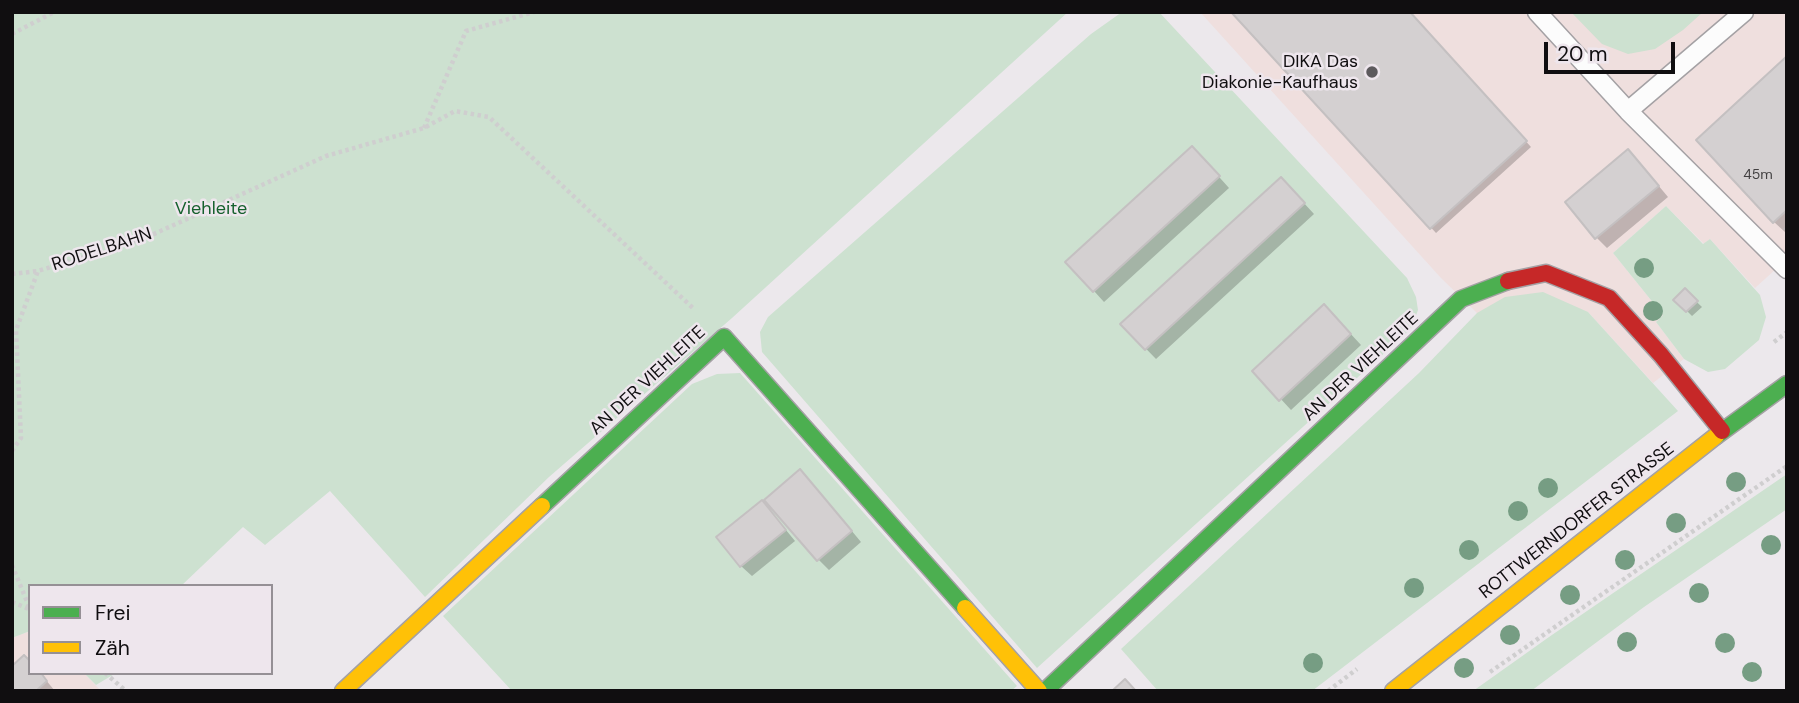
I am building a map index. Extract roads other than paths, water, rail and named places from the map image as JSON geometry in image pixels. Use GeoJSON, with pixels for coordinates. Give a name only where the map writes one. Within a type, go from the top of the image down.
{"type":"FeatureCollection","features":[{"type":"Feature","properties":{"kind":"street","name":"AN DER VIEHLEITE"},"geometry":{"type":"LineString","coordinates":[[1045,691],[1461,299],[1505,281],[1546,273],[1609,298],[1661,355],[1722,431]]}},
{"type":"Feature","properties":{"kind":"street","name":"AN DER VIEHLEITE"},"geometry":{"type":"LineString","coordinates":[[343,691],[724,337],[1039,691]]}},
{"type":"Feature","properties":{"kind":"street","name":"ROTTWERNDORFER STRASSE"},"geometry":{"type":"LineString","coordinates":[[1393,691],[1722,431],[1787,384]]}},
{"type":"Feature","properties":{"kind":"lane"},"geometry":{"type":"LineString","coordinates":[[1537,12],[1628,111],[1787,269]]}},
{"type":"Feature","properties":{"kind":"lane"},"geometry":{"type":"LineString","coordinates":[[1628,111],[1744,12]]}},
{"type":"Feature","properties":{"kind":"place","name":"DIKA Das Diakonie-Kaufhaus"},"geometry":{"type":"Point","coordinates":[1372,72]}},
{"type":"Feature","properties":{"kind":"park label","name":"Viehleite"},"geometry":{"type":"Point","coordinates":[211,209]}}]}
